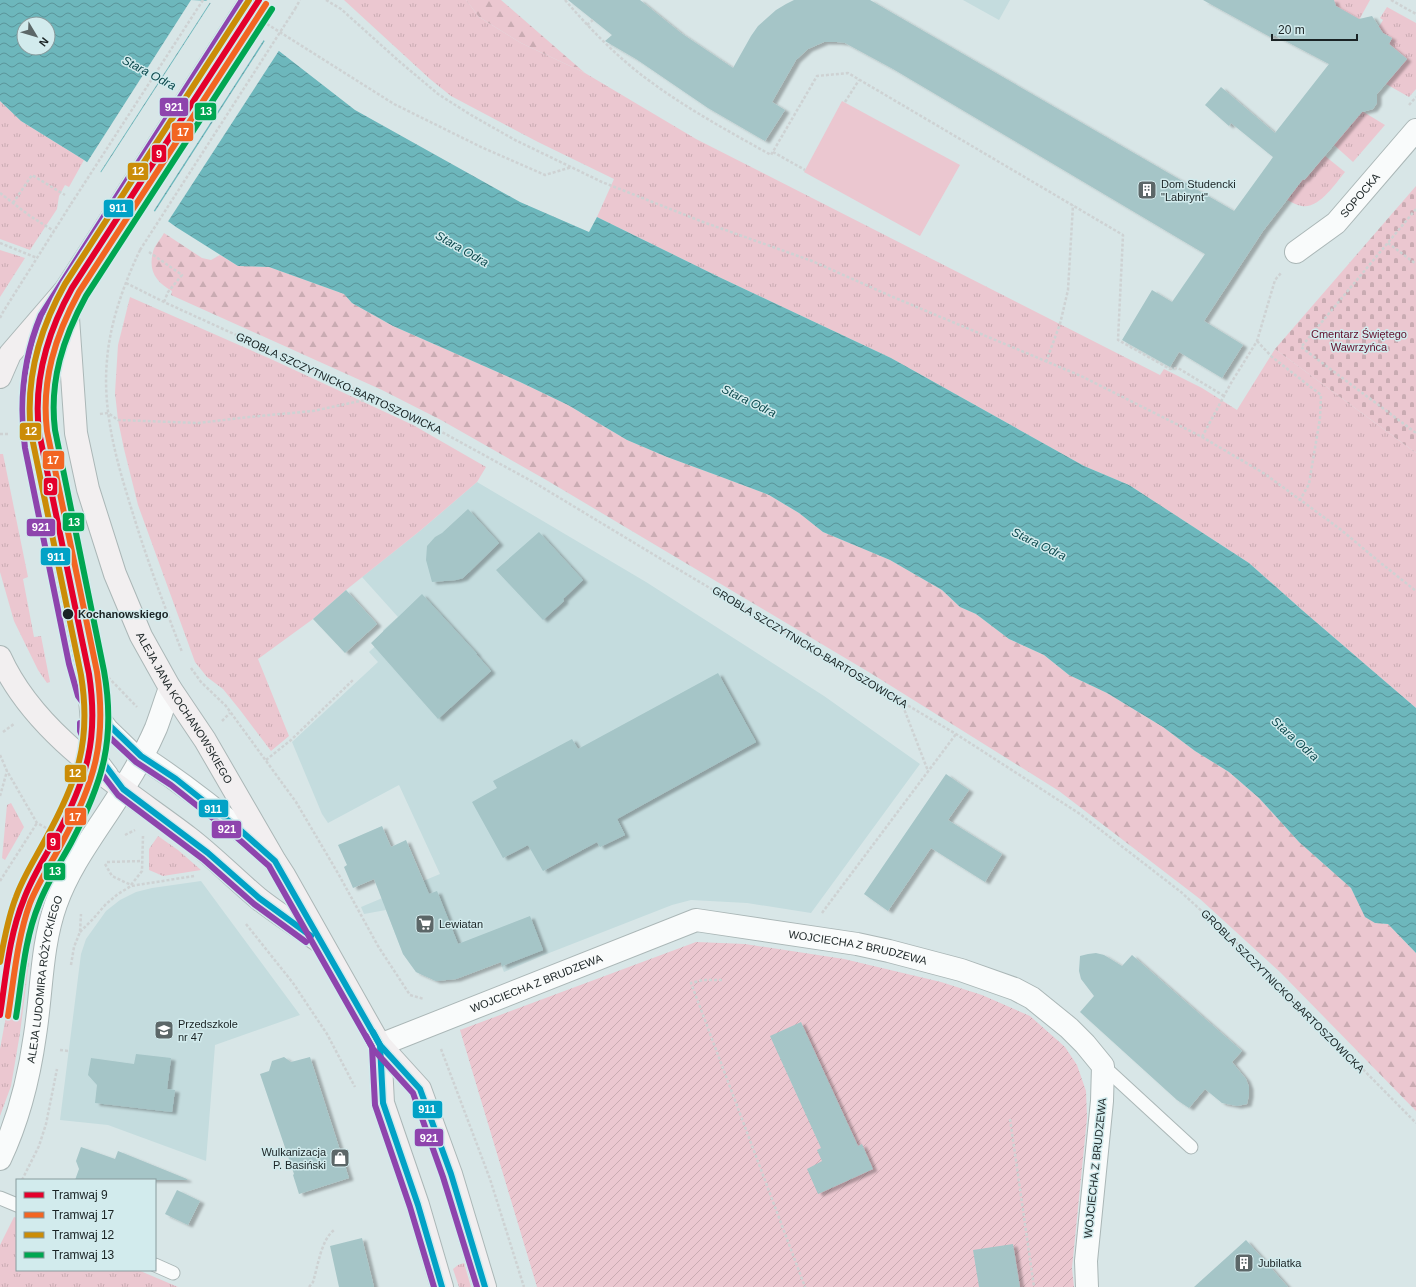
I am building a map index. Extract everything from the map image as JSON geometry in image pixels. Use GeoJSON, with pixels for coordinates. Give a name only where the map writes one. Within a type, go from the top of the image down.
{"type":"FeatureCollection","features":[{"type":"Feature","properties":{"kind":"main road"},"geometry":{"type":"LineString","coordinates":[[0,376],[10,354],[66,289],[252,0]]}},
{"type":"Feature","properties":{"kind":"main road","name":"ALEJA JANA KOCHANOWSKIEGO"},"geometry":{"type":"LineString","coordinates":[[66,289],[76,433],[88,489],[115,574],[141,636],[170,688],[211,749],[380,1045],[420,1088],[451,1174],[485,1287]]}},
{"type":"Feature","properties":{"kind":"main road","name":"ALEJA JANA KOCHANOWSKIEGO"},"geometry":{"type":"LineString","coordinates":[[0,657],[6,671],[19,690],[42,719],[63,741],[123,789],[194,841],[259,898],[323,944]]}},
{"type":"Feature","properties":{"kind":"main road","name":"ALEJA JANA KOCHANOWSKIEGO"},"geometry":{"type":"LineString","coordinates":[[380,1045],[383,1103],[416,1199],[442,1287]]}},
{"type":"Feature","properties":{"kind":"street","name":"SOPOCKA"},"geometry":{"type":"LineString","coordinates":[[1296,252],[1336,223],[1416,130]]}},
{"type":"Feature","properties":{"kind":"street","name":"ALEJA LUDOMIRA RÓŻYCKIEGO"},"geometry":{"type":"LineString","coordinates":[[0,1159],[11,1136],[27,1081],[35,1034],[47,936],[55,906],[69,873],[123,789],[141,756],[156,726],[170,688]]}},
{"type":"Feature","properties":{"kind":"street"},"geometry":{"type":"LineString","coordinates":[[141,756],[176,779],[206,802],[275,861]]}},
{"type":"Feature","properties":{"kind":"street","name":"WOJCIECHA Z BRUDZEWA"},"geometry":{"type":"LineString","coordinates":[[380,1045],[696,920],[856,944],[961,970],[1015,989],[1032,998],[1069,1028],[1085,1044],[1103,1066],[1102,1101],[1086,1262],[1087,1287]]}},
{"type":"Feature","properties":{"kind":"lane"},"geometry":{"type":"LineString","coordinates":[[66,289],[48,318],[41,334],[32,377],[29,400],[29,418],[36,461],[77,662],[85,693],[88,730],[102,761],[123,789]]}},
{"type":"Feature","properties":{"kind":"lane"},"geometry":{"type":"LineString","coordinates":[[85,693],[111,727],[141,756]]}},
{"type":"Feature","properties":{"kind":"lane"},"geometry":{"type":"LineString","coordinates":[[1103,1066],[1191,1147]]}},
{"type":"Feature","properties":{"kind":"lane"},"geometry":{"type":"LineString","coordinates":[[0,1198],[16,1205]]}},
{"type":"Feature","properties":{"kind":"lane"},"geometry":{"type":"LineString","coordinates":[[156,1265],[173,1273]]}},
{"type":"Feature","properties":{"kind":"path"},"geometry":{"type":"LineString","coordinates":[[0,318],[71,204],[203,0]]}},
{"type":"Feature","properties":{"kind":"path"},"geometry":{"type":"LineString","coordinates":[[182,653],[148,562],[122,479],[106,399],[110,334],[126,283],[140,250],[300,0]]}},
{"type":"Feature","properties":{"kind":"path"},"geometry":{"type":"LineString","coordinates":[[326,0],[341,9],[438,94],[502,133],[602,182],[703,222],[812,261],[893,297],[1081,376],[1202,437],[1265,474],[1340,529],[1416,591]]}},
{"type":"Feature","properties":{"kind":"path"},"geometry":{"type":"LineString","coordinates":[[565,0],[587,25],[617,54],[650,82],[693,110],[771,155],[817,76],[848,73],[1123,235],[1118,340],[1170,369],[1178,368],[1224,396]]}},
{"type":"Feature","properties":{"kind":"path"},"geometry":{"type":"LineString","coordinates":[[1391,0],[1416,14]]}},
{"type":"Feature","properties":{"kind":"path"},"geometry":{"type":"LineString","coordinates":[[587,25],[593,20]]}},
{"type":"Feature","properties":{"kind":"path"},"geometry":{"type":"LineString","coordinates":[[288,37],[394,104],[481,147],[545,175],[572,167]]}},
{"type":"Feature","properties":{"kind":"path"},"geometry":{"type":"LineString","coordinates":[[845,102],[859,80]]}},
{"type":"Feature","properties":{"kind":"path"},"geometry":{"type":"LineString","coordinates":[[773,152],[805,170]]}},
{"type":"Feature","properties":{"kind":"path"},"geometry":{"type":"LineString","coordinates":[[13,203],[32,175],[65,195]]}},
{"type":"Feature","properties":{"kind":"path"},"geometry":{"type":"LineString","coordinates":[[0,193],[30,216],[54,231]]}},
{"type":"Feature","properties":{"kind":"path"},"geometry":{"type":"LineString","coordinates":[[1046,362],[1060,324],[1068,290],[1073,205]]}},
{"type":"Feature","properties":{"kind":"path"},"geometry":{"type":"LineString","coordinates":[[1416,209],[1301,347],[1416,433]]}},
{"type":"Feature","properties":{"kind":"path"},"geometry":{"type":"LineString","coordinates":[[0,243],[37,258]]}},
{"type":"Feature","properties":{"kind":"path"},"geometry":{"type":"LineString","coordinates":[[1388,243],[1416,264]]}},
{"type":"Feature","properties":{"kind":"path"},"geometry":{"type":"LineString","coordinates":[[149,252],[182,275],[168,292],[164,302]]}},
{"type":"Feature","properties":{"kind":"path"},"geometry":{"type":"LineString","coordinates":[[1202,437],[1224,396],[1257,341],[1275,280],[1296,252]]}},
{"type":"Feature","properties":{"kind":"path","name":"GROBLA SZCZYTNICKO-BARTOSZOWICKA"},"geometry":{"type":"LineString","coordinates":[[126,283],[164,302],[409,414],[535,482],[659,558],[901,700],[1080,814],[1181,892],[1255,960],[1416,1123]]}},
{"type":"Feature","properties":{"kind":"path"},"geometry":{"type":"LineString","coordinates":[[1257,341],[1272,357],[1321,395],[1320,418],[1309,484],[1300,500]]}},
{"type":"Feature","properties":{"kind":"path"},"geometry":{"type":"LineString","coordinates":[[108,412],[118,420],[198,424],[249,417],[313,411],[376,398]]}},
{"type":"Feature","properties":{"kind":"path"},"geometry":{"type":"LineString","coordinates":[[188,665],[201,682],[226,706],[296,802],[339,875],[378,946],[410,995],[434,1002],[446,1035],[440,1046],[490,1179],[524,1287]]}},
{"type":"Feature","properties":{"kind":"path"},"geometry":{"type":"LineString","coordinates":[[105,674],[142,712]]}},
{"type":"Feature","properties":{"kind":"path"},"geometry":{"type":"LineString","coordinates":[[266,760],[291,740],[354,679]]}},
{"type":"Feature","properties":{"kind":"path"},"geometry":{"type":"LineString","coordinates":[[901,700],[928,771]]}},
{"type":"Feature","properties":{"kind":"path"},"geometry":{"type":"LineString","coordinates":[[3,732],[16,722]]}},
{"type":"Feature","properties":{"kind":"path"},"geometry":{"type":"LineString","coordinates":[[810,936],[819,917],[956,734]]}},
{"type":"Feature","properties":{"kind":"path"},"geometry":{"type":"LineString","coordinates":[[0,755],[7,771],[37,823],[62,836]]}},
{"type":"Feature","properties":{"kind":"path"},"geometry":{"type":"LineString","coordinates":[[0,796],[7,771]]}},
{"type":"Feature","properties":{"kind":"path"},"geometry":{"type":"LineString","coordinates":[[0,881],[37,823]]}},
{"type":"Feature","properties":{"kind":"path"},"geometry":{"type":"LineString","coordinates":[[131,886],[142,871],[143,832]]}},
{"type":"Feature","properties":{"kind":"path"},"geometry":{"type":"LineString","coordinates":[[104,862],[142,861]]}},
{"type":"Feature","properties":{"kind":"path"},"geometry":{"type":"LineString","coordinates":[[101,870],[104,862]]}},
{"type":"Feature","properties":{"kind":"path"},"geometry":{"type":"LineString","coordinates":[[104,862],[112,876],[131,886]]}},
{"type":"Feature","properties":{"kind":"path"},"geometry":{"type":"LineString","coordinates":[[82,912],[80,932],[106,904],[131,886],[196,875]]}},
{"type":"Feature","properties":{"kind":"path"},"geometry":{"type":"LineString","coordinates":[[243,919],[293,983],[315,1015],[356,1087]]}},
{"type":"Feature","properties":{"kind":"path"},"geometry":{"type":"LineString","coordinates":[[722,980],[703,980],[691,984],[805,1287]]}},
{"type":"Feature","properties":{"kind":"path"},"geometry":{"type":"LineString","coordinates":[[60,1050],[69,1051]]}},
{"type":"Feature","properties":{"kind":"path"},"geometry":{"type":"LineString","coordinates":[[1010,1118],[1034,1287]]}},
{"type":"Feature","properties":{"kind":"path"},"geometry":{"type":"LineString","coordinates":[[309,1287],[313,1282],[324,1244],[329,1234],[334,1230]]}},
{"type":"Feature","properties":{"kind":"shaded area"},"geometry":{"type":"Polygon","coordinates":[[[963,0],[1010,0],[999,20],[963,0]]]}},
{"type":"Feature","properties":{"kind":"shaded area"},"geometry":{"type":"Polygon","coordinates":[[[477,482],[646,582],[824,696],[920,764],[811,913],[747,903],[691,900],[672,905],[504,972],[500,962],[456,979],[436,981],[416,972],[403,954],[386,910],[364,914],[361,907],[440,874],[399,785],[328,823],[322,814],[292,742],[378,662],[369,652],[385,637],[383,635],[383,630],[398,617],[362,577],[421,530],[477,482]]]}},
{"type":"Feature","properties":{"kind":"shaded area","name":"Przedszkole nr 47"},"geometry":{"type":"Polygon","coordinates":[[[201,881],[300,1015],[215,1045],[206,1161],[108,1125],[60,1120],[81,954],[86,939],[106,911],[120,900],[136,892],[152,888],[201,881]]]}},
{"type":"Feature","properties":{"kind":"green space"},"geometry":{"type":"Polygon","coordinates":[[[344,0],[466,0],[479,17],[521,43],[585,73],[696,139],[1160,375],[1164,369],[1202,388],[1237,410],[1275,349],[1416,453],[1416,708],[1249,563],[1129,485],[1084,466],[891,358],[719,277],[597,217],[614,179],[538,142],[451,96],[430,79],[344,0]]]}},
{"type":"Feature","properties":{"kind":"green space"},"geometry":{"type":"Polygon","coordinates":[[[466,0],[501,0],[585,73],[521,43],[479,17],[466,0]]]}},
{"type":"Feature","properties":{"kind":"green space"},"geometry":{"type":"Polygon","coordinates":[[[1334,0],[1370,0],[1359,20],[1334,5],[1334,0]]]}},
{"type":"Feature","properties":{"kind":"green space"},"geometry":{"type":"Polygon","coordinates":[[[1387,7],[1416,23],[1416,89],[1409,97],[1386,84],[1407,59],[1389,44],[1392,38],[1377,30],[1383,20],[1380,18],[1387,7]]]}},
{"type":"Feature","properties":{"kind":"green space"},"geometry":{"type":"Polygon","coordinates":[[[0,101],[21,121],[84,160],[69,187],[65,185],[59,196],[57,209],[30,250],[0,239],[0,101]]]}},
{"type":"Feature","properties":{"kind":"green space"},"geometry":{"type":"Polygon","coordinates":[[[842,101],[960,165],[920,236],[804,172],[842,101]]]}},
{"type":"Feature","properties":{"kind":"green space"},"geometry":{"type":"Polygon","coordinates":[[[1362,111],[1385,125],[1353,162],[1334,145],[1362,111]]]}},
{"type":"Feature","properties":{"kind":"green space"},"geometry":{"type":"Polygon","coordinates":[[[1325,156],[1345,172],[1326,195],[1314,204],[1308,206],[1300,206],[1287,200],[1303,179],[1305,180],[1325,156]]]}},
{"type":"Feature","properties":{"kind":"green space","name":"Cmentarz Świętego Wawrzyńca"},"geometry":{"type":"Polygon","coordinates":[[[1416,186],[1416,453],[1275,349],[1416,186]]]}},
{"type":"Feature","properties":{"kind":"green space"},"geometry":{"type":"Polygon","coordinates":[[[164,233],[202,258],[211,260],[220,255],[238,266],[269,267],[344,294],[352,303],[393,326],[520,382],[568,405],[627,440],[667,457],[769,495],[799,513],[823,532],[890,560],[942,590],[960,607],[976,614],[1009,639],[1044,655],[1069,675],[1107,693],[1163,727],[1195,751],[1229,772],[1259,798],[1299,842],[1351,888],[1358,902],[1375,923],[1388,924],[1416,953],[1416,1111],[1280,972],[1200,899],[1059,791],[872,674],[548,481],[441,420],[382,390],[171,295],[172,291],[166,288],[158,280],[152,265],[154,250],[164,233]]]}},
{"type":"Feature","properties":{"kind":"green space"},"geometry":{"type":"Polygon","coordinates":[[[0,250],[25,258],[0,297],[0,250]]]}},
{"type":"Feature","properties":{"kind":"green space"},"geometry":{"type":"Polygon","coordinates":[[[130,297],[273,360],[413,425],[486,467],[477,482],[421,530],[346,590],[313,619],[258,659],[289,736],[271,751],[223,689],[207,677],[195,662],[138,505],[118,420],[115,393],[118,345],[130,297]]]}},
{"type":"Feature","properties":{"kind":"green space"},"geometry":{"type":"Polygon","coordinates":[[[0,454],[3,454],[28,577],[23,579],[34,637],[41,636],[50,682],[47,683],[38,670],[14,621],[0,572],[0,454]]]}},
{"type":"Feature","properties":{"kind":"green space"},"geometry":{"type":"Polygon","coordinates":[[[11,803],[24,827],[5,860],[2,858],[7,805],[11,803]]]}},
{"type":"Feature","properties":{"kind":"green space"},"geometry":{"type":"Polygon","coordinates":[[[158,836],[178,850],[201,870],[163,876],[149,870],[149,849],[158,836]]]}},
{"type":"Feature","properties":{"kind":"green space"},"geometry":{"type":"Polygon","coordinates":[[[55,851],[59,854],[41,893],[32,925],[27,951],[30,954],[20,1033],[11,1086],[0,1116],[0,1049],[24,918],[39,878],[55,851]]]}},
{"type":"Feature","properties":{"kind":"green space"},"geometry":{"type":"Polygon","coordinates":[[[696,942],[745,944],[844,959],[941,982],[982,995],[1030,1016],[1065,1047],[1077,1065],[1086,1091],[1087,1118],[1072,1268],[1074,1287],[537,1287],[460,1030],[696,942]]]}},
{"type":"Feature","properties":{"kind":"green space"},"geometry":{"type":"Polygon","coordinates":[[[14,1217],[16,1218],[16,1271],[140,1271],[178,1287],[0,1287],[0,1245],[14,1217]]]}},
{"type":"Feature","properties":{"kind":"green space"},"geometry":{"type":"Polygon","coordinates":[[[464,1263],[471,1287],[459,1287],[453,1269],[464,1263]]]}},
{"type":"Feature","properties":{"kind":"water","name":"Stara Odra"},"geometry":{"type":"Polygon","coordinates":[[[0,0],[206,0],[279,51],[355,110],[520,202],[589,232],[597,217],[719,277],[891,358],[1084,466],[1129,485],[1249,563],[1416,708],[1416,953],[1388,924],[1375,923],[1365,917],[1351,888],[1299,842],[1259,798],[1229,772],[1195,751],[1163,727],[1107,693],[1069,675],[1044,655],[1009,639],[976,614],[960,607],[942,590],[890,560],[823,532],[799,513],[769,495],[667,457],[627,440],[568,405],[520,382],[393,326],[352,303],[344,294],[269,267],[238,266],[176,227],[84,160],[21,121],[0,101],[0,0]]]}},
{"type":"Feature","properties":{"kind":"pier"},"geometry":{"type":"Polygon","coordinates":[[[191,0],[211,1],[99,174],[86,164],[191,0]]]}},
{"type":"Feature","properties":{"kind":"pier"},"geometry":{"type":"Polygon","coordinates":[[[212,1],[265,38],[153,212],[100,174],[212,1]]]}},
{"type":"Feature","properties":{"kind":"pier"},"geometry":{"type":"Polygon","coordinates":[[[266,39],[280,49],[167,223],[154,213],[266,39]]]}},
{"type":"Feature","properties":{"kind":"building","name":"Dom Studencki \"Labirynt\""},"geometry":{"type":"Polygon","coordinates":[[[568,0],[640,0],[681,33],[733,68],[758,26],[776,10],[794,0],[870,0],[1234,211],[1273,157],[1231,123],[1229,126],[1205,105],[1221,87],[1275,133],[1329,64],[1274,35],[1272,38],[1203,0],[1334,0],[1336,6],[1359,19],[1372,16],[1383,33],[1392,38],[1389,44],[1407,59],[1377,94],[1377,103],[1373,109],[1362,112],[1304,180],[1303,179],[1263,231],[1204,321],[1243,345],[1222,378],[1179,352],[1170,367],[1122,340],[1152,290],[1172,302],[1205,254],[893,69],[845,43],[824,42],[808,49],[796,60],[772,102],[785,110],[765,141],[708,108],[636,59],[605,41],[612,35],[568,0]]]}},
{"type":"Feature","properties":{"kind":"building"},"geometry":{"type":"Polygon","coordinates":[[[468,509],[499,543],[463,578],[432,582],[426,560],[427,546],[435,537],[442,533],[468,509]]]}},
{"type":"Feature","properties":{"kind":"building"},"geometry":{"type":"Polygon","coordinates":[[[539,532],[583,580],[563,599],[564,601],[543,620],[496,570],[539,532]]]}},
{"type":"Feature","properties":{"kind":"building"},"geometry":{"type":"Polygon","coordinates":[[[346,590],[377,624],[345,653],[313,619],[346,590]]]}},
{"type":"Feature","properties":{"kind":"building"},"geometry":{"type":"Polygon","coordinates":[[[422,594],[491,671],[438,719],[371,643],[422,594]]]}},
{"type":"Feature","properties":{"kind":"building"},"geometry":{"type":"Polygon","coordinates":[[[718,673],[756,742],[617,819],[625,835],[600,847],[597,842],[543,871],[528,845],[503,858],[472,802],[497,788],[493,781],[572,739],[578,749],[718,673]]]}},
{"type":"Feature","properties":{"kind":"building"},"geometry":{"type":"Polygon","coordinates":[[[946,774],[969,790],[948,820],[1002,854],[985,882],[931,848],[888,911],[864,894],[946,774]]]}},
{"type":"Feature","properties":{"kind":"building"},"geometry":{"type":"Polygon","coordinates":[[[382,826],[391,847],[406,840],[429,894],[437,891],[458,944],[530,916],[543,950],[502,966],[501,962],[456,979],[436,981],[416,972],[403,954],[374,879],[353,888],[344,867],[347,865],[338,845],[382,826]]]}},
{"type":"Feature","properties":{"kind":"building"},"geometry":{"type":"Polygon","coordinates":[[[1096,953],[1104,955],[1122,966],[1132,955],[1242,1051],[1232,1062],[1246,1079],[1249,1087],[1247,1104],[1237,1106],[1222,1103],[1205,1089],[1189,1108],[1177,1100],[1080,1012],[1094,996],[1081,979],[1079,971],[1080,956],[1096,953]]]}},
{"type":"Feature","properties":{"kind":"building"},"geometry":{"type":"Polygon","coordinates":[[[801,1022],[858,1146],[862,1144],[873,1169],[818,1194],[807,1169],[822,1161],[817,1150],[821,1148],[770,1036],[801,1022]]]}},
{"type":"Feature","properties":{"kind":"building"},"geometry":{"type":"Polygon","coordinates":[[[136,1054],[171,1058],[167,1089],[175,1090],[172,1112],[95,1103],[97,1085],[88,1075],[91,1058],[134,1064],[136,1054]]]}},
{"type":"Feature","properties":{"kind":"building"},"geometry":{"type":"Polygon","coordinates":[[[284,1057],[291,1062],[310,1057],[349,1178],[299,1194],[293,1175],[294,1174],[260,1074],[269,1071],[272,1061],[284,1057]]]}},
{"type":"Feature","properties":{"kind":"building"},"geometry":{"type":"Polygon","coordinates":[[[81,1147],[115,1159],[118,1151],[187,1180],[75,1179],[79,1169],[76,1161],[81,1147]]]}},
{"type":"Feature","properties":{"kind":"building"},"geometry":{"type":"Polygon","coordinates":[[[177,1190],[200,1201],[188,1225],[165,1214],[177,1190]]]}},
{"type":"Feature","properties":{"kind":"building"},"geometry":{"type":"Polygon","coordinates":[[[362,1238],[374,1287],[339,1287],[330,1246],[362,1238]]]}},
{"type":"Feature","properties":{"kind":"building","name":"Jubilatka"},"geometry":{"type":"Polygon","coordinates":[[[1246,1240],[1288,1287],[1194,1287],[1246,1240]]]}},
{"type":"Feature","properties":{"kind":"building"},"geometry":{"type":"Polygon","coordinates":[[[1013,1244],[1020,1287],[979,1287],[973,1250],[1013,1244]]]}},
{"type":"Feature","properties":{"kind":"tram line","name":"12"},"geometry":{"type":"LineString","coordinates":[[0,962],[8,921],[19,890],[66,799],[73,780],[79,761],[85,721],[81,675],[31,433],[30,393],[36,356],[48,319],[65,284],[249,0]]}},
{"type":"Feature","properties":{"kind":"tram line","name":"9"},"geometry":{"type":"LineString","coordinates":[[0,1015],[11,941],[19,913],[27,891],[76,796],[83,777],[91,739],[92,697],[89,674],[39,432],[38,394],[44,357],[55,322],[72,288],[259,0]]}},
{"type":"Feature","properties":{"kind":"tram line","name":"17"},"geometry":{"type":"LineString","coordinates":[[8,1016],[19,945],[30,903],[37,887],[74,820],[83,799],[96,760],[99,740],[100,696],[97,672],[47,431],[46,394],[52,359],[63,325],[79,292],[266,4]]}},
{"type":"Feature","properties":{"kind":"tram line","name":"13"},"geometry":{"type":"LineString","coordinates":[[16,1017],[24,960],[34,918],[46,888],[71,843],[91,800],[99,780],[107,739],[107,695],[104,671],[55,430],[54,394],[60,360],[71,328],[86,296],[272,9]]}},
{"type":"Feature","properties":{"kind":"transit line","name":"921"},"geometry":{"type":"LineString","coordinates":[[242,0],[41,315],[30,347],[24,380],[22,414],[25,448],[69,664],[78,696],[105,733],[136,762],[171,785],[234,835],[269,866],[373,1049],[413,1093],[443,1177],[477,1287]]}},
{"type":"Feature","properties":{"kind":"transit line","name":"911"},"geometry":{"type":"LineString","coordinates":[[251,0],[48,319],[38,350],[32,382],[30,414],[33,446],[77,662],[85,693],[111,727],[141,756],[176,779],[239,829],[275,861],[380,1045],[420,1089],[451,1174],[485,1287]]}},
{"type":"Feature","properties":{"kind":"transit line","name":"921"},"geometry":{"type":"LineString","coordinates":[[80,723],[80,731],[95,765],[118,795],[203,859],[254,904],[306,942]]}},
{"type":"Feature","properties":{"kind":"transit line","name":"911"},"geometry":{"type":"LineString","coordinates":[[88,723],[88,729],[102,761],[123,789],[208,853],[259,898],[311,936]]}},
{"type":"Feature","properties":{"kind":"transit line","name":"911"},"geometry":{"type":"LineString","coordinates":[[373,1032],[380,1045],[383,1103],[418,1205],[442,1287]]}},
{"type":"Feature","properties":{"kind":"transit line","name":"921"},"geometry":{"type":"LineString","coordinates":[[366,1036],[372,1047],[375,1105],[410,1207],[434,1287]]}},
{"type":"Feature","properties":{"kind":"place","name":"Dom Studencki \"Labirynt\""},"geometry":{"type":"Point","coordinates":[1147,190]}},
{"type":"Feature","properties":{"kind":"place","name":"Kochanowskiego"},"geometry":{"type":"Point","coordinates":[68,614]}},
{"type":"Feature","properties":{"kind":"place","name":"Lewiatan"},"geometry":{"type":"Point","coordinates":[425,924]}},
{"type":"Feature","properties":{"kind":"place","name":"Przedszkole nr 47"},"geometry":{"type":"Point","coordinates":[164,1030]}},
{"type":"Feature","properties":{"kind":"place","name":"Wulkanizacja P. Basiński"},"geometry":{"type":"Point","coordinates":[340,1158]}},
{"type":"Feature","properties":{"kind":"place","name":"Jubilatka"},"geometry":{"type":"Point","coordinates":[1244,1263]}}]}
